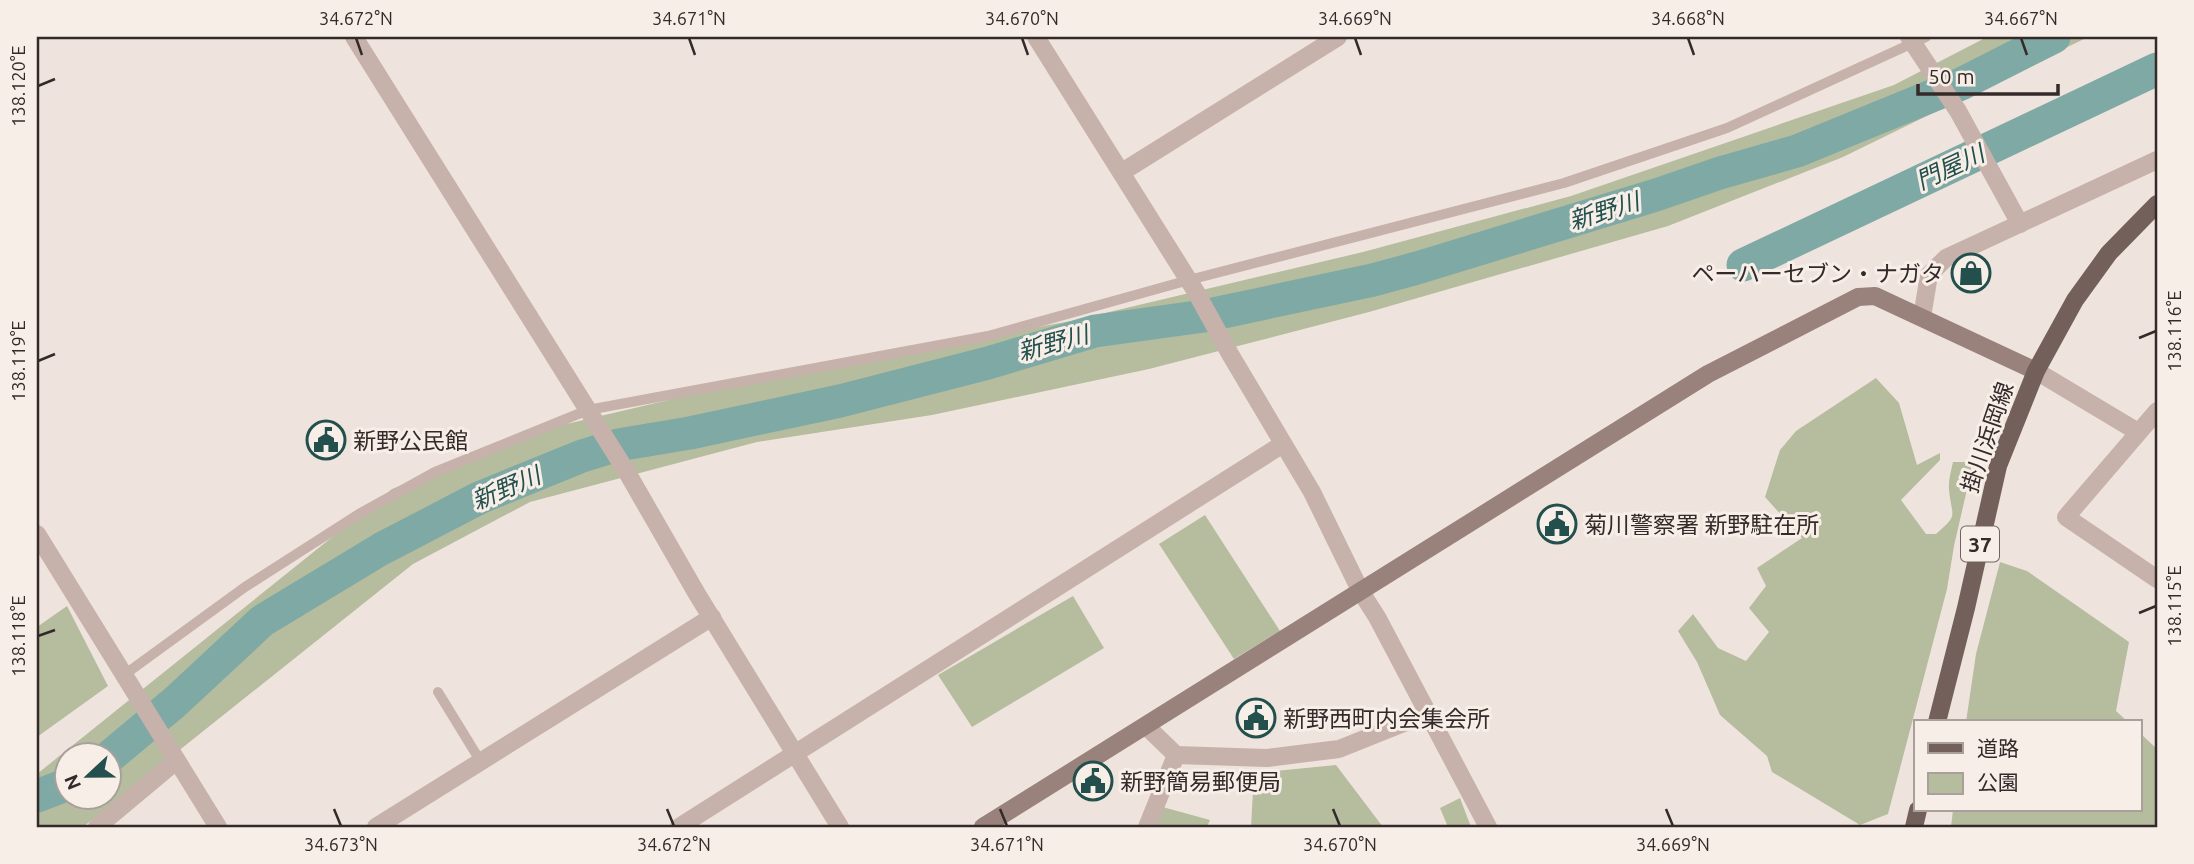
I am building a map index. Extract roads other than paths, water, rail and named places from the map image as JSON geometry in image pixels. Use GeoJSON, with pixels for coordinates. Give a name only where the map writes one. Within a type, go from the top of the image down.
{"type":"FeatureCollection","features":[{"type":"Feature","properties":{"kind":"main road","name":"掛川浜岡線"},"geometry":{"type":"LineString","coordinates":[[1938,720],[1998,466],[2036,371],[2076,300],[2109,253],[2157,204]]}},
{"type":"Feature","properties":{"kind":"street"},"geometry":{"type":"LineString","coordinates":[[354,37],[628,474],[840,827]]}},
{"type":"Feature","properties":{"kind":"street"},"geometry":{"type":"LineString","coordinates":[[1037,37],[1193,286],[1312,492],[1361,592],[1429,713],[1488,827]]}},
{"type":"Feature","properties":{"kind":"street"},"geometry":{"type":"LineString","coordinates":[[1122,172],[1338,37]]}},
{"type":"Feature","properties":{"kind":"street"},"geometry":{"type":"LineString","coordinates":[[1916,41],[2020,224]]}},
{"type":"Feature","properties":{"kind":"street"},"geometry":{"type":"LineString","coordinates":[[1922,317],[1929,275],[1946,258],[2157,160]]}},
{"type":"Feature","properties":{"kind":"street"},"geometry":{"type":"LineString","coordinates":[[983,827],[1708,374],[1858,298],[1875,296],[2036,371],[2138,432]]}},
{"type":"Feature","properties":{"kind":"street"},"geometry":{"type":"LineString","coordinates":[[2157,411],[2066,517],[2157,579]]}},
{"type":"Feature","properties":{"kind":"street"},"geometry":{"type":"LineString","coordinates":[[679,827],[1283,444]]}},
{"type":"Feature","properties":{"kind":"street"},"geometry":{"type":"LineString","coordinates":[[37,534],[218,827]]}},
{"type":"Feature","properties":{"kind":"street"},"geometry":{"type":"LineString","coordinates":[[376,827],[712,617]]}},
{"type":"Feature","properties":{"kind":"street"},"geometry":{"type":"LineString","coordinates":[[1146,726],[1177,755],[1267,758],[1339,749],[1429,713]]}},
{"type":"Feature","properties":{"kind":"street"},"geometry":{"type":"LineString","coordinates":[[1147,827],[1177,755]]}},
{"type":"Feature","properties":{"kind":"street"},"geometry":{"type":"LineString","coordinates":[[97,827],[176,761]]}},
{"type":"Feature","properties":{"kind":"lane"},"geometry":{"type":"LineString","coordinates":[[124,675],[245,587],[359,514],[435,472],[588,410],[988,336],[1193,286],[1564,183],[1727,128],[1916,41]]}},
{"type":"Feature","properties":{"kind":"lane"},"geometry":{"type":"LineString","coordinates":[[439,692],[481,762]]}},
{"type":"Feature","properties":{"kind":"waterway","name":"新野川"},"geometry":{"type":"LineString","coordinates":[[122,746],[175,702],[262,621],[381,549],[479,498],[582,456],[618,445],[690,433],[840,401],[988,363],[1095,331],[1204,316],[1417,268],[1797,151],[1961,84],[2054,37]]}},
{"type":"Feature","properties":{"kind":"waterway","name":"門屋川"},"geometry":{"type":"LineString","coordinates":[[1743,265],[2157,69]]}},
{"type":"Feature","properties":{"kind":"waterway","name":"新野川"},"geometry":{"type":"LineString","coordinates":[[37,796],[52,790]]}},
{"type":"Feature","properties":{"kind":"place","name":"ペーハーセブン・ナガタ"},"geometry":{"type":"Point","coordinates":[1971,273]}},
{"type":"Feature","properties":{"kind":"place","name":"新野公民館"},"geometry":{"type":"Point","coordinates":[326,440]}},
{"type":"Feature","properties":{"kind":"place","name":"菊川警察署 新野駐在所"},"geometry":{"type":"Point","coordinates":[1557,524]}},
{"type":"Feature","properties":{"kind":"place","name":"新野西町内会集会所"},"geometry":{"type":"Point","coordinates":[1256,718]}},
{"type":"Feature","properties":{"kind":"place","name":"新野簡易郵便局"},"geometry":{"type":"Point","coordinates":[1093,781]}}]}
